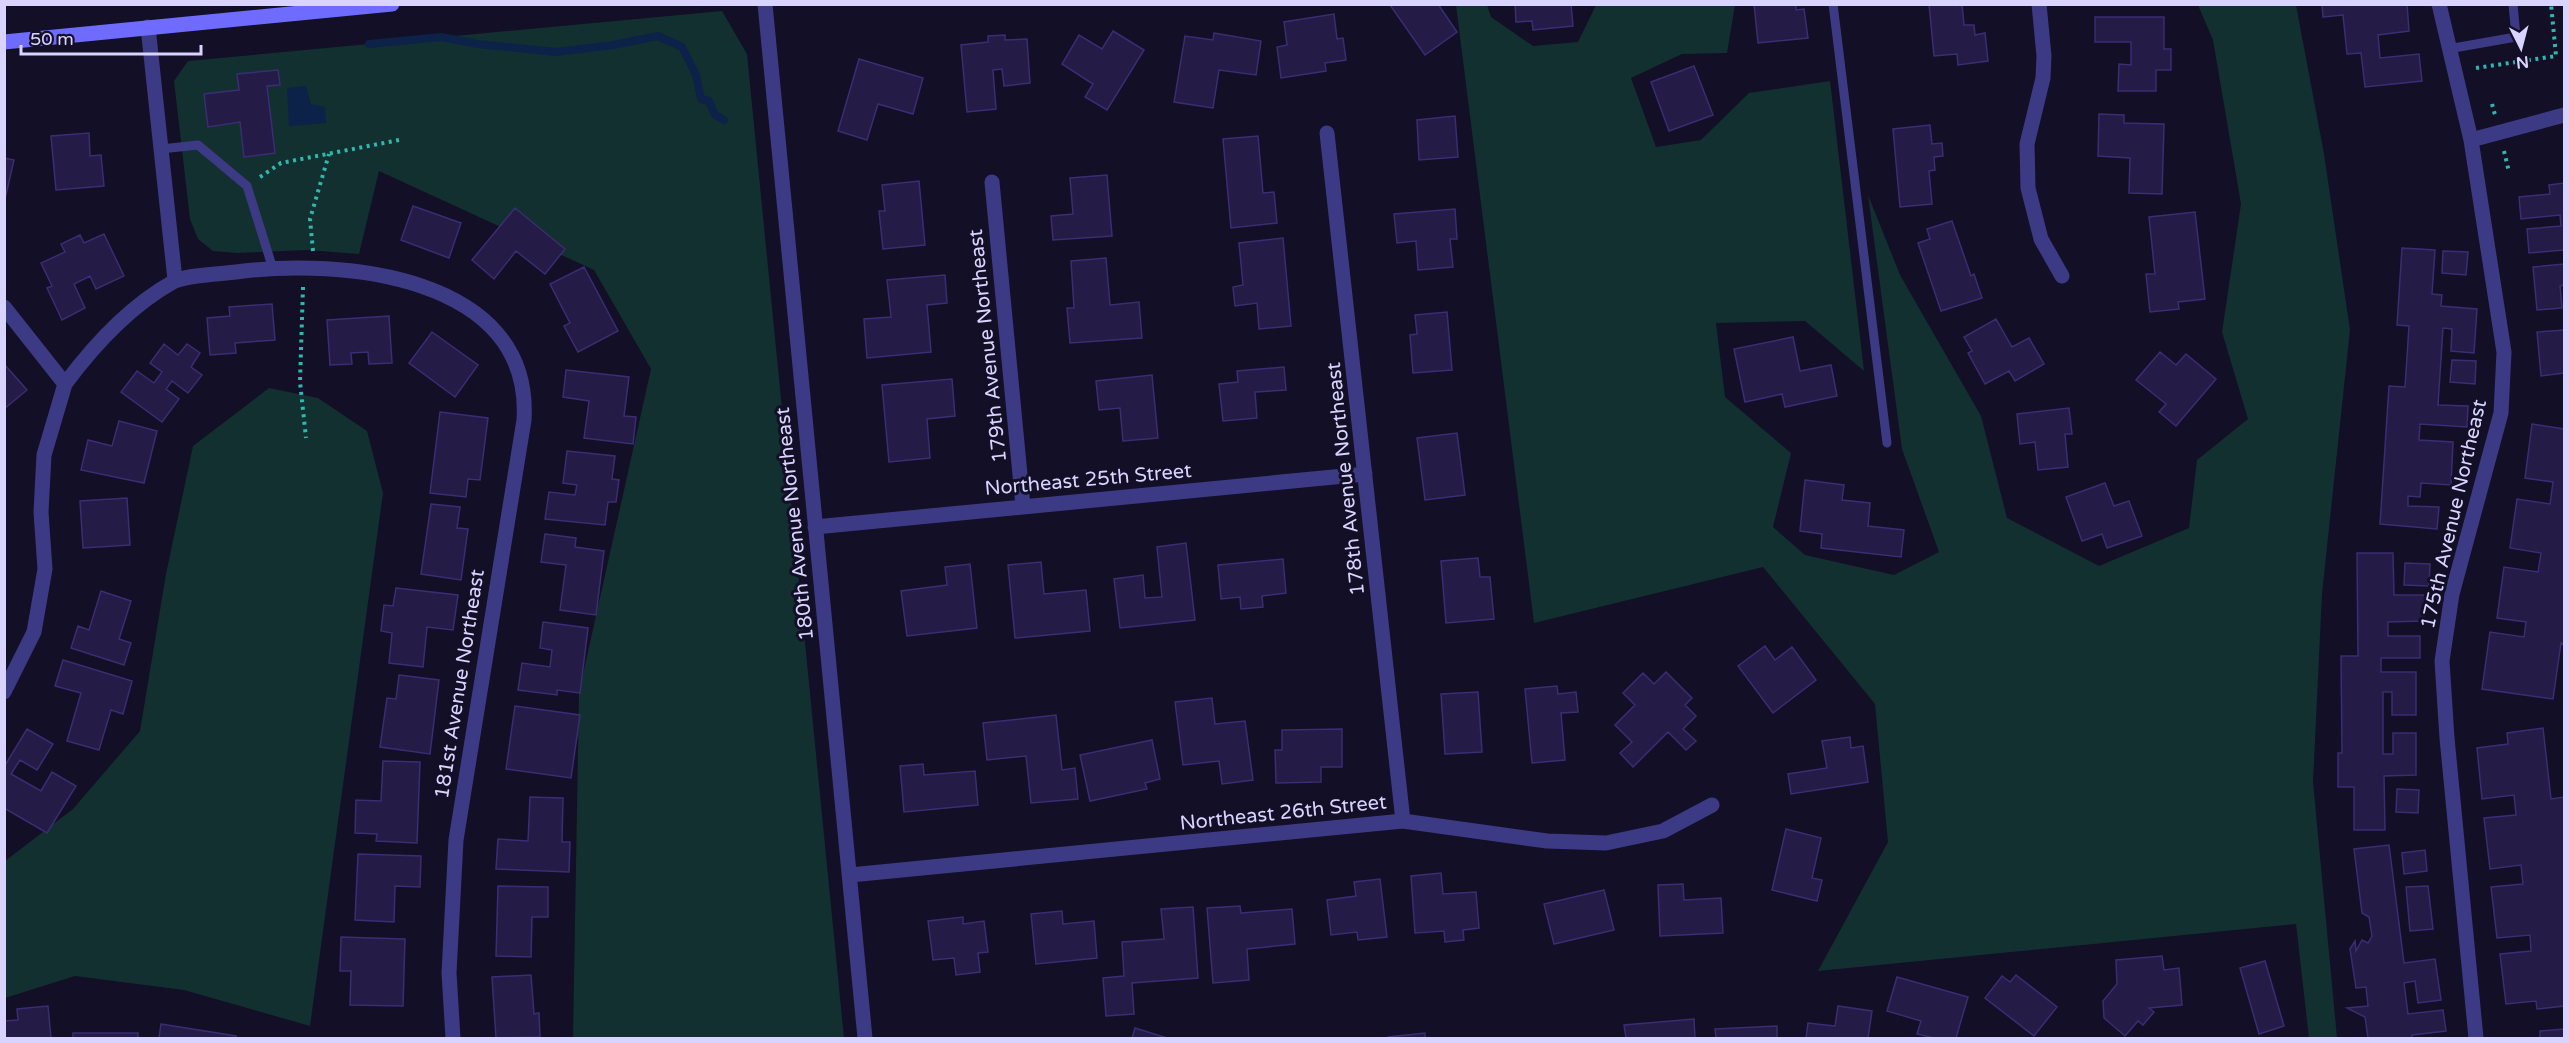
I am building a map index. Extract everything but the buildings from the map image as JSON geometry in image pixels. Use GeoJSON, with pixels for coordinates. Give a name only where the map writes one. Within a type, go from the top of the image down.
{"type":"FeatureCollection","features":[{"type":"Feature","properties":{"kind":"main road"},"geometry":{"type":"LineString","coordinates":[[4,42],[392,4]]}},
{"type":"Feature","properties":{"kind":"street","name":"180th Avenue Northeast"},"geometry":{"type":"LineString","coordinates":[[765,4],[866,1038]]}},
{"type":"Feature","properties":{"kind":"street"},"geometry":{"type":"LineString","coordinates":[[2039,4],[2044,56],[2043,78],[2027,144],[2028,188],[2041,239],[2062,276]]}},
{"type":"Feature","properties":{"kind":"street","name":"175th Avenue Northeast"},"geometry":{"type":"LineString","coordinates":[[2439,4],[2470,140],[2504,352],[2501,413],[2452,594],[2442,661],[2476,1038]]}},
{"type":"Feature","properties":{"kind":"street"},"geometry":{"type":"LineString","coordinates":[[148,27],[175,280]]}},
{"type":"Feature","properties":{"kind":"street"},"geometry":{"type":"LineString","coordinates":[[2470,140],[2565,116]]}},
{"type":"Feature","properties":{"kind":"street","name":"178th Avenue Northeast"},"geometry":{"type":"LineString","coordinates":[[1327,133],[1403,821]]}},
{"type":"Feature","properties":{"kind":"street","name":"179th Avenue Northeast"},"geometry":{"type":"LineString","coordinates":[[992,182],[1023,506]]}},
{"type":"Feature","properties":{"kind":"street"},"geometry":{"type":"LineString","coordinates":[[4,692],[34,632],[45,569],[41,512],[44,455],[65,384],[93,346],[175,280],[273,269],[304,268]]}},
{"type":"Feature","properties":{"kind":"street","name":"181st Avenue Northeast"},"geometry":{"type":"LineString","coordinates":[[304,268],[376,275],[424,286],[460,301],[504,341],[521,378],[525,397],[524,420],[456,840],[449,973],[453,1038]]}},
{"type":"Feature","properties":{"kind":"street"},"geometry":{"type":"LineString","coordinates":[[4,307],[65,384]]}},
{"type":"Feature","properties":{"kind":"street","name":"Northeast 25th Street"},"geometry":{"type":"LineString","coordinates":[[815,527],[1365,474]]}},
{"type":"Feature","properties":{"kind":"street","name":"Northeast 26th Street"},"geometry":{"type":"LineString","coordinates":[[850,875],[1403,821],[1547,841],[1606,843],[1663,831],[1712,805]]}},
{"type":"Feature","properties":{"kind":"lane"},"geometry":{"type":"LineString","coordinates":[[1833,4],[1887,443]]}},
{"type":"Feature","properties":{"kind":"lane"},"geometry":{"type":"LineString","coordinates":[[2448,50],[2516,37],[2513,4]]}},
{"type":"Feature","properties":{"kind":"lane"},"geometry":{"type":"LineString","coordinates":[[161,148],[198,145],[247,186],[273,269]]}},
{"type":"Feature","properties":{"kind":"path"},"geometry":{"type":"LineString","coordinates":[[2476,68],[2556,56],[2551,4]]}},
{"type":"Feature","properties":{"kind":"path"},"geometry":{"type":"LineString","coordinates":[[247,186],[281,163],[399,140]]}},
{"type":"Feature","properties":{"kind":"path"},"geometry":{"type":"LineString","coordinates":[[306,438],[300,382],[304,268],[313,250],[310,219],[329,154]]}},
{"type":"Feature","properties":{"kind":"green space"},"geometry":{"type":"Polygon","coordinates":[[[1456,5],[1487,5],[1491,17],[1533,46],[1578,42],[1596,5],[1735,5],[1727,53],[1682,54],[1631,78],[1656,147],[1701,140],[1749,93],[1830,81],[1864,371],[1805,321],[1716,323],[1725,397],[1791,453],[1773,527],[1805,555],[1894,575],[1939,552],[1902,449],[1868,195],[1900,275],[1981,416],[2007,518],[2099,566],[2189,528],[2197,460],[2248,419],[2222,332],[2241,204],[2213,40],[2198,5],[2296,5],[2324,154],[2350,330],[2322,594],[2313,782],[2337,1038],[2309,1038],[2296,924],[1818,971],[1888,842],[1875,704],[1763,567],[1534,623],[1456,5]]]}},
{"type":"Feature","properties":{"kind":"green space"},"geometry":{"type":"Polygon","coordinates":[[[722,11],[747,54],[844,1038],[573,1038],[579,692],[651,369],[594,270],[379,171],[359,254],[307,250],[237,253],[213,251],[198,239],[190,219],[174,81],[188,61],[722,11]]]}},
{"type":"Feature","properties":{"kind":"green space"},"geometry":{"type":"Polygon","coordinates":[[[269,388],[318,398],[367,431],[383,493],[310,1026],[184,990],[75,976],[5,998],[5,861],[73,809],[140,731],[166,574],[193,446],[269,388]]]}},
{"type":"Feature","properties":{"kind":"water"},"geometry":{"type":"Polygon","coordinates":[[[306,86],[311,104],[325,107],[326,123],[289,126],[287,88],[306,86]]]}},
{"type":"Feature","properties":{"kind":"waterway"},"geometry":{"type":"LineString","coordinates":[[369,44],[441,37],[478,44],[556,52],[613,45],[658,36],[682,47],[696,75],[701,99],[709,101],[715,115],[724,120]]}}]}
